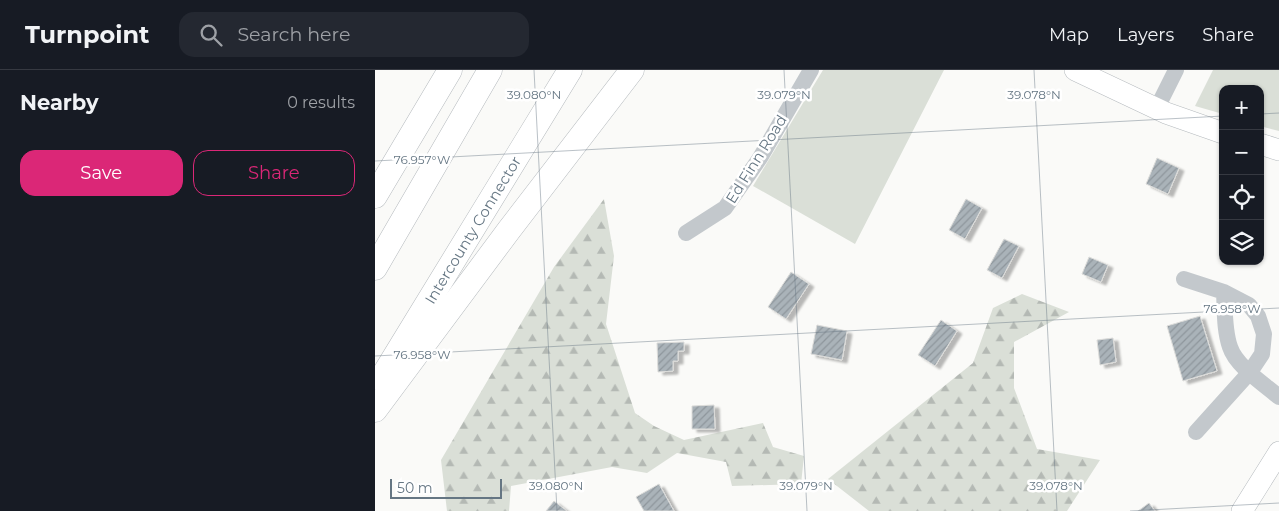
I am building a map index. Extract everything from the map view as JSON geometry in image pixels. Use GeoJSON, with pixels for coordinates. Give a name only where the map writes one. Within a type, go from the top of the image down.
{"type":"FeatureCollection","features":[{"type":"Feature","properties":{"kind":"highway"},"geometry":{"type":"LineString","coordinates":[[375,196],[450,70]]}},
{"type":"Feature","properties":{"kind":"highway"},"geometry":{"type":"LineString","coordinates":[[375,268],[490,70]]}},
{"type":"Feature","properties":{"kind":"highway","name":"Intercounty Connector"},"geometry":{"type":"LineString","coordinates":[[375,389],[570,70]]}},
{"type":"Feature","properties":{"kind":"highway"},"geometry":{"type":"LineString","coordinates":[[375,410],[503,238],[632,70]]}},
{"type":"Feature","properties":{"kind":"main road"},"geometry":{"type":"LineString","coordinates":[[1075,70],[1157,108],[1219,131]]}},
{"type":"Feature","properties":{"kind":"main road"},"geometry":{"type":"LineString","coordinates":[[1264,145],[1279,150]]}},
{"type":"Feature","properties":{"kind":"main road"},"geometry":{"type":"LineString","coordinates":[[1242,511],[1279,452]]}},
{"type":"Feature","properties":{"kind":"street","name":"Ed Finn Road"},"geometry":{"type":"LineString","coordinates":[[686,233],[725,208],[760,158],[811,70]]}},
{"type":"Feature","properties":{"kind":"street"},"geometry":{"type":"LineString","coordinates":[[1157,108],[1176,70]]}},
{"type":"Feature","properties":{"kind":"street"},"geometry":{"type":"LineString","coordinates":[[1184,279],[1224,292],[1249,305],[1258,316],[1264,334],[1261,354],[1250,372],[1196,432]]}},
{"type":"Feature","properties":{"kind":"street"},"geometry":{"type":"LineString","coordinates":[[1224,292],[1225,320],[1230,348],[1239,362],[1279,396]]}},
{"type":"Feature","properties":{"kind":"green space"},"geometry":{"type":"Polygon","coordinates":[[[823,70],[944,70],[855,244],[753,186],[823,70]]]}},
{"type":"Feature","properties":{"kind":"green space"},"geometry":{"type":"Polygon","coordinates":[[[1213,70],[1279,70],[1279,131],[1264,127],[1264,85],[1219,85],[1219,113],[1195,106],[1213,70]]]}},
{"type":"Feature","properties":{"kind":"green space"},"geometry":{"type":"Polygon","coordinates":[[[604,199],[614,256],[606,324],[635,413],[654,426],[684,440],[763,423],[773,447],[804,456],[801,484],[732,486],[726,462],[677,453],[647,473],[612,467],[511,486],[509,511],[447,511],[441,460],[554,267],[604,199]]]}},
{"type":"Feature","properties":{"kind":"green space"},"geometry":{"type":"Polygon","coordinates":[[[1022,294],[1069,312],[1014,342],[1014,388],[1037,449],[1100,460],[1067,511],[869,511],[828,479],[973,363],[993,308],[1022,294]]]}},
{"type":"Feature","properties":{"kind":"building"},"geometry":{"type":"Polygon","coordinates":[[[1157,158],[1179,168],[1168,194],[1146,184],[1157,158]]]}},
{"type":"Feature","properties":{"kind":"building"},"geometry":{"type":"Polygon","coordinates":[[[966,199],[982,208],[965,239],[949,230],[966,199]]]}},
{"type":"Feature","properties":{"kind":"building"},"geometry":{"type":"Polygon","coordinates":[[[1004,239],[1019,246],[1002,278],[987,270],[1004,239]]]}},
{"type":"Feature","properties":{"kind":"building"},"geometry":{"type":"Polygon","coordinates":[[[1089,257],[1108,265],[1101,282],[1082,274],[1089,257]]]}},
{"type":"Feature","properties":{"kind":"building"},"geometry":{"type":"Polygon","coordinates":[[[791,272],[809,284],[786,319],[768,307],[791,272]]]}},
{"type":"Feature","properties":{"kind":"building"},"geometry":{"type":"Polygon","coordinates":[[[1200,316],[1217,371],[1183,381],[1167,326],[1200,316]]]}},
{"type":"Feature","properties":{"kind":"building"},"geometry":{"type":"Polygon","coordinates":[[[941,320],[957,331],[935,366],[918,355],[941,320]]]}},
{"type":"Feature","properties":{"kind":"building"},"geometry":{"type":"Polygon","coordinates":[[[817,325],[847,331],[842,360],[811,354],[817,325]]]}},
{"type":"Feature","properties":{"kind":"building"},"geometry":{"type":"Polygon","coordinates":[[[1113,338],[1116,362],[1100,365],[1097,340],[1113,338]]]}},
{"type":"Feature","properties":{"kind":"building"},"geometry":{"type":"Polygon","coordinates":[[[684,342],[684,351],[678,351],[678,361],[673,361],[673,371],[658,372],[657,343],[684,342]]]}},
{"type":"Feature","properties":{"kind":"building"},"geometry":{"type":"Polygon","coordinates":[[[714,405],[715,429],[692,429],[692,406],[714,405]]]}},
{"type":"Feature","properties":{"kind":"building"},"geometry":{"type":"Polygon","coordinates":[[[659,484],[674,511],[644,511],[636,497],[659,484]]]}},
{"type":"Feature","properties":{"kind":"building"},"geometry":{"type":"Polygon","coordinates":[[[554,501],[567,511],[546,511],[554,501]]]}},
{"type":"Feature","properties":{"kind":"building"},"geometry":{"type":"Polygon","coordinates":[[[1149,503],[1155,511],[1138,511],[1149,503]]]}}]}
